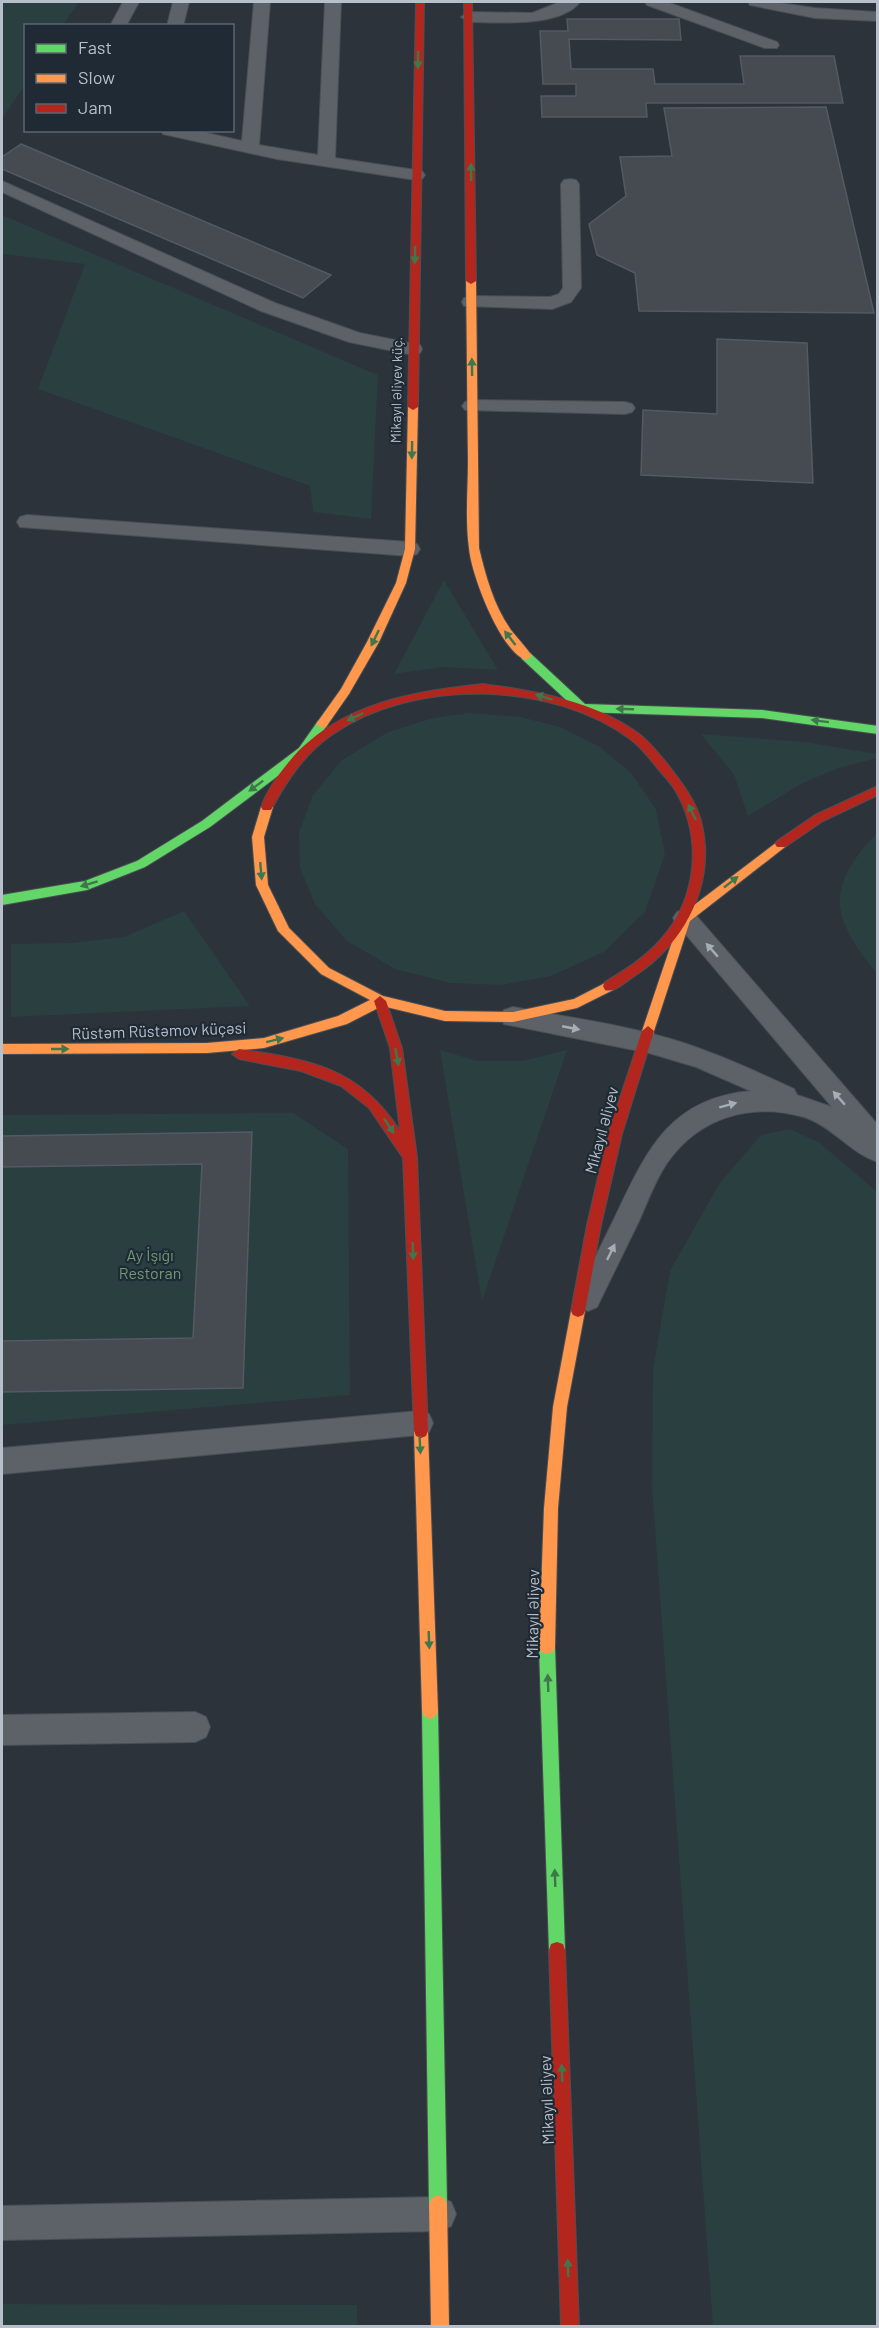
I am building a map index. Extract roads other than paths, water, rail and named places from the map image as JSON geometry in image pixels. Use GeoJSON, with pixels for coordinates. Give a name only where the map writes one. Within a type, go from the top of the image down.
{"type":"FeatureCollection","features":[{"type":"Feature","properties":{"kind":"main road","name":"Mikayıl Əliyev küç."},"geometry":{"type":"LineString","coordinates":[[303,751],[345,691],[373,642],[401,583],[410,549],[420,2]]}},
{"type":"Feature","properties":{"kind":"main road"},"geometry":{"type":"LineString","coordinates":[[468,9],[474,548],[480,579],[492,610],[510,639],[582,708]]}},
{"type":"Feature","properties":{"kind":"main road"},"geometry":{"type":"LineString","coordinates":[[2,900],[87,885],[141,864],[206,824],[339,724],[372,709],[432,692],[483,688],[534,694],[582,708],[762,714],[878,730]]}},
{"type":"Feature","properties":{"kind":"main road","name":"Mikayıl Əliyev"},"geometry":{"type":"LineString","coordinates":[[570,2326],[547,1648],[551,1508],[559,1418],[594,1225],[615,1134],[701,869],[696,820],[673,775],[634,736],[582,708]]}},
{"type":"Feature","properties":{"kind":"main road"},"geometry":{"type":"LineString","coordinates":[[303,751],[272,792],[258,837],[262,885],[284,932],[325,971],[380,1000],[445,1016],[513,1017],[577,1003],[632,975],[663,948],[685,918],[761,858],[819,818],[878,790]]}},
{"type":"Feature","properties":{"kind":"main road"},"geometry":{"type":"LineString","coordinates":[[380,1000],[396,1048],[410,1158],[429,1646],[440,2326]]}},
{"type":"Feature","properties":{"kind":"main road","name":"Rüstəm Rüstəmov küçəsi"},"geometry":{"type":"LineString","coordinates":[[2,1049],[207,1048],[264,1043],[342,1020],[380,1000]]}},
{"type":"Feature","properties":{"kind":"main road"},"geometry":{"type":"LineString","coordinates":[[207,1048],[270,1059],[317,1071],[358,1091],[384,1118],[410,1158]]}},
{"type":"Feature","properties":{"kind":"lane"},"geometry":{"type":"LineString","coordinates":[[119,24],[130,2]]}},
{"type":"Feature","properties":{"kind":"lane"},"geometry":{"type":"LineString","coordinates":[[175,24],[180,2]]}},
{"type":"Feature","properties":{"kind":"lane"},"geometry":{"type":"LineString","coordinates":[[250,148],[262,2]]}},
{"type":"Feature","properties":{"kind":"lane"},"geometry":{"type":"LineString","coordinates":[[326,161],[333,2]]}},
{"type":"Feature","properties":{"kind":"lane"},"geometry":{"type":"LineString","coordinates":[[468,9],[532,18],[547,14],[572,2]]}},
{"type":"Feature","properties":{"kind":"lane"},"geometry":{"type":"LineString","coordinates":[[653,2],[771,45]]}},
{"type":"Feature","properties":{"kind":"lane"},"geometry":{"type":"LineString","coordinates":[[756,2],[828,16],[876,17]]}},
{"type":"Feature","properties":{"kind":"lane"},"geometry":{"type":"LineString","coordinates":[[178,132],[250,148],[416,175]]}},
{"type":"Feature","properties":{"kind":"lane"},"geometry":{"type":"LineString","coordinates":[[471,302],[552,303],[564,298],[572,288],[570,184]]}},
{"type":"Feature","properties":{"kind":"lane"},"geometry":{"type":"LineString","coordinates":[[2,186],[268,307],[357,338],[413,349]]}},
{"type":"Feature","properties":{"kind":"lane"},"geometry":{"type":"LineString","coordinates":[[472,406],[624,408]]}},
{"type":"Feature","properties":{"kind":"lane"},"geometry":{"type":"LineString","coordinates":[[27,522],[410,549]]}},
{"type":"Feature","properties":{"kind":"lane"},"geometry":{"type":"LineString","coordinates":[[685,918],[878,1142]]}},
{"type":"Feature","properties":{"kind":"lane"},"geometry":{"type":"LineString","coordinates":[[513,1017],[643,1042],[692,1055],[738,1073],[809,1108],[843,1127],[878,1152]]}},
{"type":"Feature","properties":{"kind":"lane"},"geometry":{"type":"LineString","coordinates":[[576,1324],[646,1179],[664,1148],[689,1124],[723,1104],[758,1099],[809,1108]]}},
{"type":"Feature","properties":{"kind":"lane"},"geometry":{"type":"LineString","coordinates":[[2,1461],[419,1423]]}},
{"type":"Feature","properties":{"kind":"lane"},"geometry":{"type":"LineString","coordinates":[[2,1730],[195,1726]]}},
{"type":"Feature","properties":{"kind":"lane"},"geometry":{"type":"LineString","coordinates":[[2,2223],[439,2214]]}},
{"type":"Feature","properties":{"kind":"park label","name":"Ay İşığı Restoran"},"geometry":{"type":"Point","coordinates":[150,1263]}}]}
